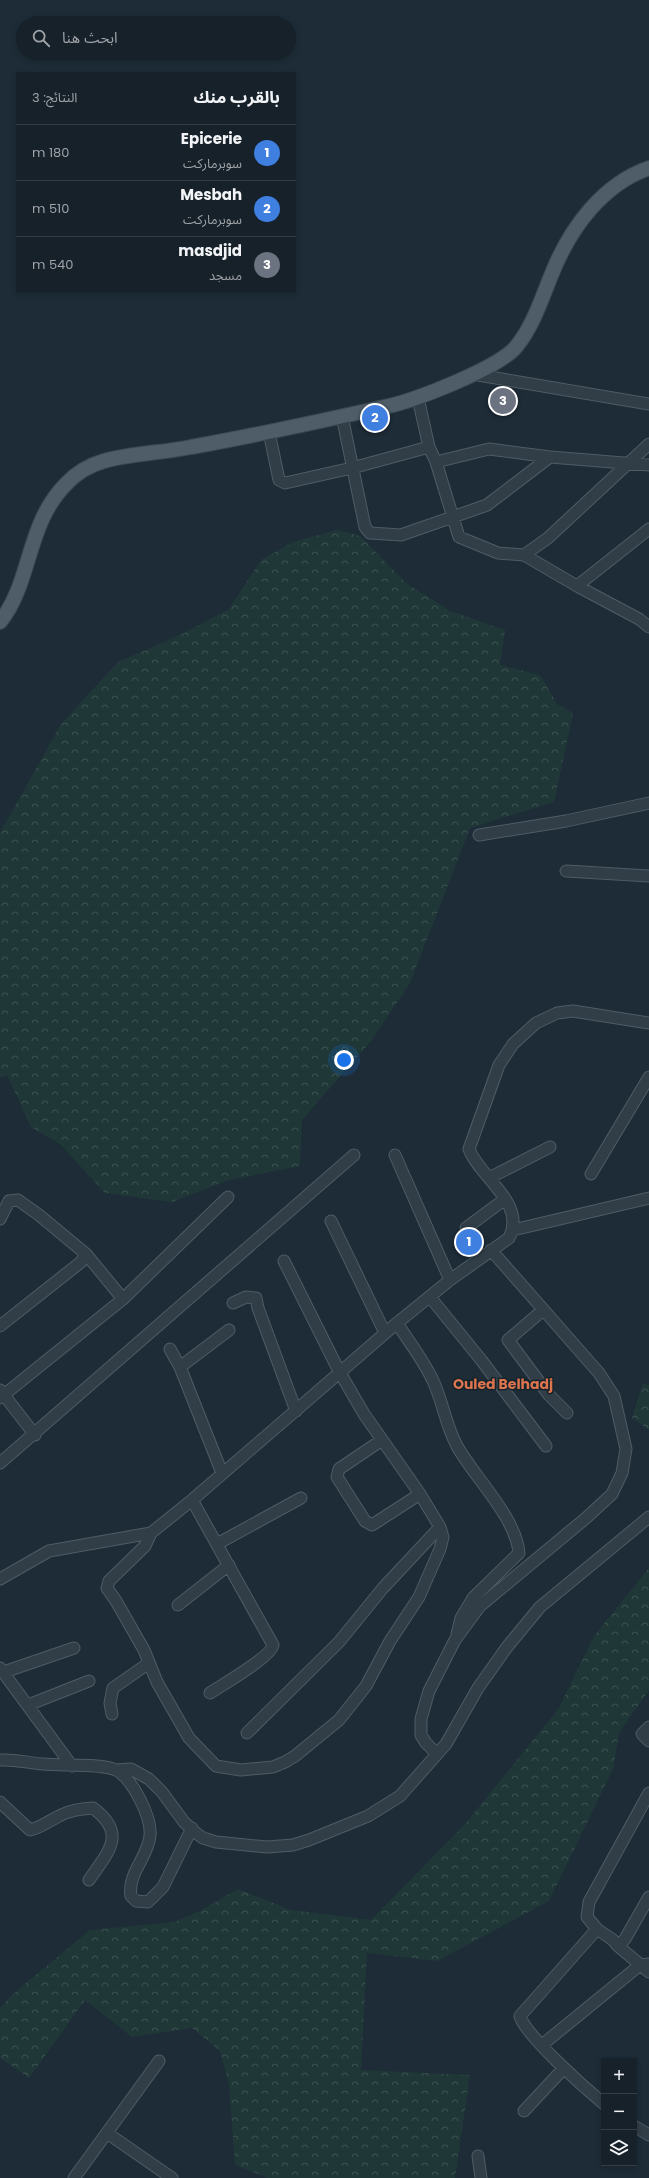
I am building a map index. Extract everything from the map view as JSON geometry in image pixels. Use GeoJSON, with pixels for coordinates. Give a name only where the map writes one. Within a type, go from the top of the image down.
{"type":"FeatureCollection","features":[{"type":"Feature","properties":{"kind":"main road"},"geometry":{"type":"LineString","coordinates":[[0,622],[13,601],[33,541],[45,513],[66,483],[84,469],[104,461],[189,448],[342,416],[418,398],[472,374],[515,348],[531,323],[562,250],[578,223],[611,188],[649,168]]}},
{"type":"Feature","properties":{"kind":"street"},"geometry":{"type":"LineString","coordinates":[[472,374],[649,404]]}},
{"type":"Feature","properties":{"kind":"street"},"geometry":{"type":"LineString","coordinates":[[418,398],[429,447],[436,462],[459,536],[498,553],[524,555],[576,586],[644,619],[649,627]]}},
{"type":"Feature","properties":{"kind":"street"},"geometry":{"type":"LineString","coordinates":[[342,416],[365,527],[370,533],[401,535],[487,505],[550,457]]}},
{"type":"Feature","properties":{"kind":"street"},"geometry":{"type":"LineString","coordinates":[[268,432],[280,480],[285,483],[352,468],[429,447]]}},
{"type":"Feature","properties":{"kind":"street"},"geometry":{"type":"LineString","coordinates":[[524,555],[548,538],[649,444]]}},
{"type":"Feature","properties":{"kind":"street"},"geometry":{"type":"LineString","coordinates":[[436,462],[489,449],[550,457],[629,462],[649,465]]}},
{"type":"Feature","properties":{"kind":"street"},"geometry":{"type":"LineString","coordinates":[[576,586],[649,529]]}},
{"type":"Feature","properties":{"kind":"street"},"geometry":{"type":"LineString","coordinates":[[479,835],[566,821],[649,803]]}},
{"type":"Feature","properties":{"kind":"street"},"geometry":{"type":"LineString","coordinates":[[566,871],[649,876]]}},
{"type":"Feature","properties":{"kind":"street"},"geometry":{"type":"LineString","coordinates":[[284,1261],[339,1371],[382,1440],[420,1494],[440,1527],[443,1537],[440,1549],[419,1597],[390,1641],[366,1686],[339,1720],[300,1752],[285,1762],[273,1767],[248,1770],[216,1766],[205,1756],[190,1738],[157,1682],[150,1663],[116,1601],[107,1588],[109,1581],[144,1546],[151,1533],[296,1411],[339,1371],[450,1280],[509,1238],[513,1230],[514,1216],[505,1199],[473,1159],[469,1149],[499,1065],[513,1044],[536,1023],[557,1013],[573,1011],[596,1013],[649,1023]]}},
{"type":"Feature","properties":{"kind":"street"},"geometry":{"type":"LineString","coordinates":[[591,1174],[649,1078]]}},
{"type":"Feature","properties":{"kind":"street"},"geometry":{"type":"LineString","coordinates":[[489,1178],[550,1147]]}},
{"type":"Feature","properties":{"kind":"street"},"geometry":{"type":"LineString","coordinates":[[0,1463],[35,1435],[354,1155]]}},
{"type":"Feature","properties":{"kind":"street"},"geometry":{"type":"LineString","coordinates":[[395,1155],[450,1280]]}},
{"type":"Feature","properties":{"kind":"street"},"geometry":{"type":"LineString","coordinates":[[35,1435],[1,1394],[123,1299],[228,1197]]}},
{"type":"Feature","properties":{"kind":"street"},"geometry":{"type":"LineString","coordinates":[[513,1230],[649,1198]]}},
{"type":"Feature","properties":{"kind":"street"},"geometry":{"type":"LineString","coordinates":[[466,1228],[505,1199]]}},
{"type":"Feature","properties":{"kind":"street"},"geometry":{"type":"LineString","coordinates":[[0,1219],[9,1201],[18,1200],[39,1215],[86,1254],[123,1299]]}},
{"type":"Feature","properties":{"kind":"street"},"geometry":{"type":"LineString","coordinates":[[331,1221],[385,1333]]}},
{"type":"Feature","properties":{"kind":"street"},"geometry":{"type":"LineString","coordinates":[[438,1754],[426,1743],[421,1735],[421,1719],[429,1691],[455,1640],[480,1606],[601,1505],[618,1484],[622,1473],[626,1449],[614,1396],[599,1373],[491,1250]]}},
{"type":"Feature","properties":{"kind":"street"},"geometry":{"type":"LineString","coordinates":[[0,1326],[80,1262],[86,1254]]}},
{"type":"Feature","properties":{"kind":"street"},"geometry":{"type":"LineString","coordinates":[[233,1303],[246,1297],[256,1298],[258,1308],[296,1411]]}},
{"type":"Feature","properties":{"kind":"street"},"geometry":{"type":"LineString","coordinates":[[430,1297],[482,1361],[546,1446]]}},
{"type":"Feature","properties":{"kind":"street"},"geometry":{"type":"LineString","coordinates":[[543,1310],[508,1340],[549,1395],[567,1413]]}},
{"type":"Feature","properties":{"kind":"street"},"geometry":{"type":"LineString","coordinates":[[397,1323],[434,1382],[452,1436],[458,1448],[483,1481],[518,1541],[519,1553],[472,1598],[461,1618],[455,1640]]}},
{"type":"Feature","properties":{"kind":"street"},"geometry":{"type":"LineString","coordinates":[[180,1367],[229,1330]]}},
{"type":"Feature","properties":{"kind":"street"},"geometry":{"type":"LineString","coordinates":[[170,1349],[180,1367],[222,1473]]}},
{"type":"Feature","properties":{"kind":"street"},"geometry":{"type":"LineString","coordinates":[[382,1440],[339,1469],[337,1473],[337,1477],[365,1520],[372,1525],[420,1494]]}},
{"type":"Feature","properties":{"kind":"street"},"geometry":{"type":"LineString","coordinates":[[217,1544],[301,1498]]}},
{"type":"Feature","properties":{"kind":"street"},"geometry":{"type":"LineString","coordinates":[[192,1500],[273,1645],[263,1657],[210,1693]]}},
{"type":"Feature","properties":{"kind":"street"},"geometry":{"type":"LineString","coordinates":[[0,1760],[131,1770],[149,1779],[162,1792],[184,1822],[203,1838],[223,1844],[266,1847],[300,1843],[368,1816],[395,1801],[438,1754],[454,1731],[478,1688],[507,1648],[540,1607],[649,1517]]}},
{"type":"Feature","properties":{"kind":"street"},"geometry":{"type":"LineString","coordinates":[[247,1733],[339,1642],[383,1588],[440,1527]]}},
{"type":"Feature","properties":{"kind":"street"},"geometry":{"type":"LineString","coordinates":[[0,1579],[49,1551],[151,1533]]}},
{"type":"Feature","properties":{"kind":"street"},"geometry":{"type":"LineString","coordinates":[[178,1605],[229,1564]]}},
{"type":"Feature","properties":{"kind":"street"},"geometry":{"type":"LineString","coordinates":[[72,1766],[2,1670],[74,1648]]}},
{"type":"Feature","properties":{"kind":"street"},"geometry":{"type":"LineString","coordinates":[[112,1714],[110,1703],[113,1688],[150,1663]]}},
{"type":"Feature","properties":{"kind":"street"},"geometry":{"type":"LineString","coordinates":[[28,1705],[89,1681]]}},
{"type":"Feature","properties":{"kind":"street"},"geometry":{"type":"LineString","coordinates":[[649,1727],[642,1734],[649,1741]]}},
{"type":"Feature","properties":{"kind":"street"},"geometry":{"type":"LineString","coordinates":[[116,1770],[126,1777],[140,1800],[150,1822],[148,1843],[133,1879],[131,1892],[133,1899],[148,1902],[160,1891],[192,1828]]}},
{"type":"Feature","properties":{"kind":"street"},"geometry":{"type":"LineString","coordinates":[[649,1793],[589,1902],[587,1917],[597,1929],[613,1940],[618,1946],[645,1964],[649,1972]]}},
{"type":"Feature","properties":{"kind":"street"},"geometry":{"type":"LineString","coordinates":[[0,1802],[30,1830],[42,1826],[59,1816],[76,1809],[93,1808],[106,1818],[112,1829],[111,1847],[88,1880]]}},
{"type":"Feature","properties":{"kind":"street"},"geometry":{"type":"LineString","coordinates":[[618,1946],[625,1939],[649,1897]]}},
{"type":"Feature","properties":{"kind":"street"},"geometry":{"type":"LineString","coordinates":[[597,1929],[521,2012],[521,2020],[564,2068],[601,2101]]}},
{"type":"Feature","properties":{"kind":"street"},"geometry":{"type":"LineString","coordinates":[[542,2045],[645,1964]]}},
{"type":"Feature","properties":{"kind":"street"},"geometry":{"type":"LineString","coordinates":[[74,2178],[159,2061]]}},
{"type":"Feature","properties":{"kind":"street"},"geometry":{"type":"LineString","coordinates":[[524,2111],[564,2068]]}},
{"type":"Feature","properties":{"kind":"street"},"geometry":{"type":"LineString","coordinates":[[637,2128],[649,2135]]}},
{"type":"Feature","properties":{"kind":"street"},"geometry":{"type":"LineString","coordinates":[[107,2133],[172,2178]]}},
{"type":"Feature","properties":{"kind":"street"},"geometry":{"type":"LineString","coordinates":[[478,2156],[481,2178]]}},
{"type":"Feature","properties":{"kind":"green space"},"geometry":{"type":"Polygon","coordinates":[[[337,530],[360,536],[406,583],[450,611],[505,630],[500,665],[540,675],[557,704],[573,713],[554,802],[470,828],[410,983],[371,1041],[302,1120],[300,1166],[229,1180],[172,1202],[105,1193],[60,1144],[31,1127],[7,1075],[0,1078],[0,833],[61,724],[118,662],[184,633],[229,609],[261,560],[293,542],[337,530]]]}},
{"type":"Feature","properties":{"kind":"green space"},"geometry":{"type":"Polygon","coordinates":[[[643,1383],[649,1385],[649,1430],[632,1418],[643,1383]]]}},
{"type":"Feature","properties":{"kind":"green space"},"geometry":{"type":"Polygon","coordinates":[[[649,1568],[649,1690],[619,1733],[613,1769],[549,1901],[437,1961],[367,1953],[361,2070],[470,2075],[455,2178],[268,2178],[235,2165],[229,2084],[220,2051],[192,2028],[132,2037],[85,2000],[29,2078],[0,2058],[0,2008],[13,1994],[90,1930],[174,1922],[200,1911],[238,1889],[291,1910],[371,1920],[466,1823],[559,1708],[594,1636],[649,1568]]]}},
{"type":"Feature","properties":{"kind":"place","name":"masdjid"},"geometry":{"type":"Point","coordinates":[503,401]}},
{"type":"Feature","properties":{"kind":"place","name":"Mesbah"},"geometry":{"type":"Point","coordinates":[375,418]}},
{"type":"Feature","properties":{"kind":"place","name":"Epicerie"},"geometry":{"type":"Point","coordinates":[469,1242]}},
{"type":"Feature","properties":{"kind":"district","name":"Ouled Belhadj"},"geometry":{"type":"Point","coordinates":[503,1384]}}]}
